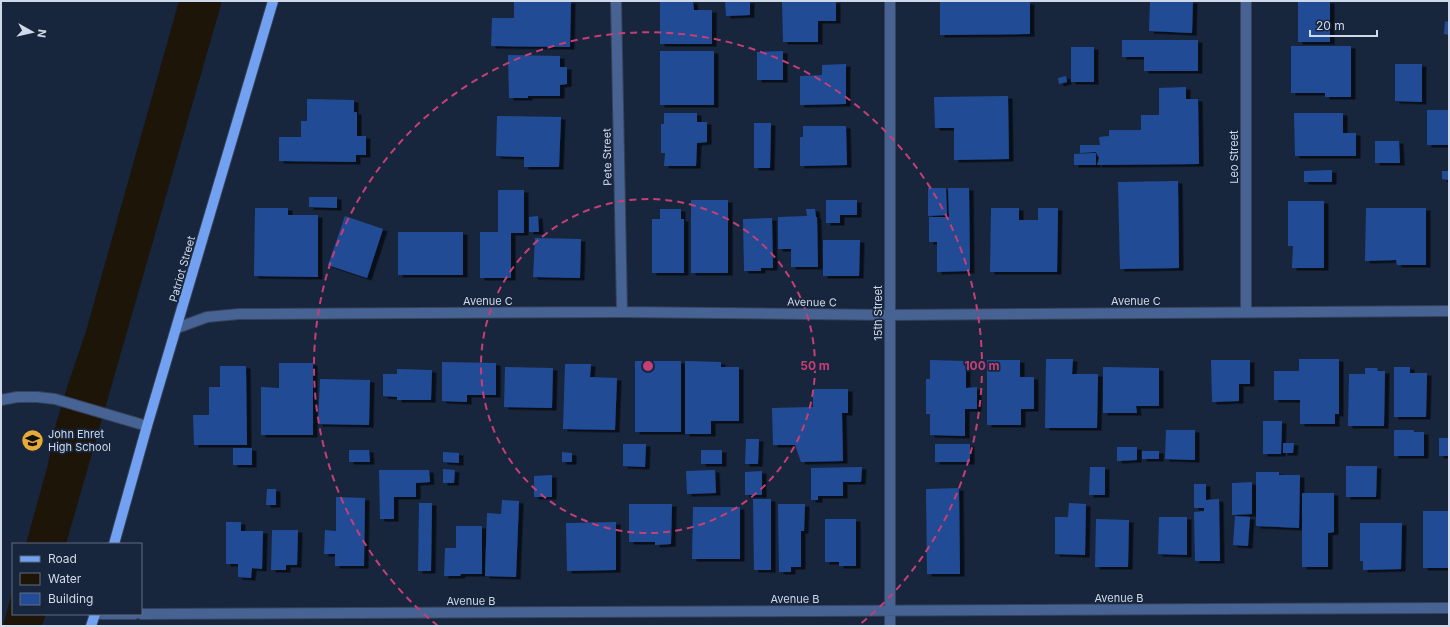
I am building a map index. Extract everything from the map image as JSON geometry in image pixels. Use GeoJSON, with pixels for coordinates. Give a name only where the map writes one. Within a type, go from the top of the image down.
{"type":"FeatureCollection","features":[{"type":"Feature","properties":{"kind":"main road","name":"Patriot Street"},"geometry":{"type":"LineString","coordinates":[[114,543],[147,426],[273,1]]}},
{"type":"Feature","properties":{"kind":"main road"},"geometry":{"type":"LineString","coordinates":[[91,626],[95,615]]}},
{"type":"Feature","properties":{"kind":"street","name":"Pete Street"},"geometry":{"type":"LineString","coordinates":[[616,1],[622,312]]}},
{"type":"Feature","properties":{"kind":"street","name":"15th Street"},"geometry":{"type":"LineString","coordinates":[[890,1],[890,626]]}},
{"type":"Feature","properties":{"kind":"street","name":"Leo Street"},"geometry":{"type":"LineString","coordinates":[[1246,1],[1246,312]]}},
{"type":"Feature","properties":{"kind":"street","name":"Avenue C"},"geometry":{"type":"LineString","coordinates":[[177,328],[207,317],[239,314],[622,312],[890,315],[1449,311]]}},
{"type":"Feature","properties":{"kind":"street"},"geometry":{"type":"LineString","coordinates":[[1,400],[17,397],[37,396],[55,399],[147,426]]}},
{"type":"Feature","properties":{"kind":"street","name":"Avenue B"},"geometry":{"type":"LineString","coordinates":[[142,614],[1449,608]]}},
{"type":"Feature","properties":{"kind":"water"},"geometry":{"type":"Polygon","coordinates":[[[179,1],[222,1],[66,543],[26,543],[48,464],[56,424],[86,331],[179,1]]]}},
{"type":"Feature","properties":{"kind":"water"},"geometry":{"type":"Polygon","coordinates":[[[12,593],[12,615],[46,615],[42,626],[3,626],[12,593]]]}},
{"type":"Feature","properties":{"kind":"building"},"geometry":{"type":"Polygon","coordinates":[[[514,1],[571,1],[570,47],[491,46],[492,18],[514,18],[514,1]]]}},
{"type":"Feature","properties":{"kind":"building"},"geometry":{"type":"Polygon","coordinates":[[[660,1],[693,1],[694,10],[712,10],[712,44],[660,44],[660,1]]]}},
{"type":"Feature","properties":{"kind":"building"},"geometry":{"type":"Polygon","coordinates":[[[725,1],[750,1],[750,15],[726,16],[725,1]]]}},
{"type":"Feature","properties":{"kind":"building"},"geometry":{"type":"Polygon","coordinates":[[[782,1],[836,1],[836,21],[818,21],[818,42],[783,42],[782,1]]]}},
{"type":"Feature","properties":{"kind":"building"},"geometry":{"type":"Polygon","coordinates":[[[940,1],[1030,2],[1030,34],[940,35],[940,1]]]}},
{"type":"Feature","properties":{"kind":"building"},"geometry":{"type":"Polygon","coordinates":[[[1150,1],[1193,1],[1192,33],[1149,31],[1150,1]]]}},
{"type":"Feature","properties":{"kind":"building"},"geometry":{"type":"Polygon","coordinates":[[[1298,1],[1330,1],[1330,42],[1298,42],[1298,1]]]}},
{"type":"Feature","properties":{"kind":"building"},"geometry":{"type":"Polygon","coordinates":[[[1445,21],[1449,22],[1449,35],[1444,34],[1445,21]]]}},
{"type":"Feature","properties":{"kind":"building"},"geometry":{"type":"Polygon","coordinates":[[[1122,40],[1198,40],[1198,71],[1144,71],[1144,57],[1122,57],[1122,40]]]}},
{"type":"Feature","properties":{"kind":"building"},"geometry":{"type":"Polygon","coordinates":[[[1291,46],[1351,46],[1351,97],[1325,97],[1325,93],[1291,93],[1291,46]]]}},
{"type":"Feature","properties":{"kind":"building"},"geometry":{"type":"Polygon","coordinates":[[[1071,47],[1094,47],[1094,82],[1071,82],[1071,47]]]}},
{"type":"Feature","properties":{"kind":"building"},"geometry":{"type":"Polygon","coordinates":[[[660,51],[714,51],[714,105],[660,105],[660,51]]]}},
{"type":"Feature","properties":{"kind":"building"},"geometry":{"type":"Polygon","coordinates":[[[783,51],[783,80],[757,80],[757,52],[783,51]]]}},
{"type":"Feature","properties":{"kind":"building"},"geometry":{"type":"Polygon","coordinates":[[[508,55],[560,56],[560,67],[567,67],[567,84],[560,85],[560,96],[528,96],[528,98],[509,98],[508,55]]]}},
{"type":"Feature","properties":{"kind":"building"},"geometry":{"type":"Polygon","coordinates":[[[846,64],[846,104],[800,105],[800,76],[822,75],[822,65],[846,64]]]}},
{"type":"Feature","properties":{"kind":"building"},"geometry":{"type":"Polygon","coordinates":[[[1395,64],[1422,64],[1422,102],[1395,101],[1395,64]]]}},
{"type":"Feature","properties":{"kind":"building"},"geometry":{"type":"Polygon","coordinates":[[[1066,76],[1067,82],[1059,84],[1058,78],[1066,76]]]}},
{"type":"Feature","properties":{"kind":"building"},"geometry":{"type":"Polygon","coordinates":[[[1186,87],[1186,99],[1198,99],[1199,164],[1097,165],[1099,158],[1096,152],[1080,153],[1080,145],[1100,145],[1099,137],[1109,136],[1109,130],[1141,130],[1141,115],[1159,115],[1159,88],[1186,87]]]}},
{"type":"Feature","properties":{"kind":"building"},"geometry":{"type":"Polygon","coordinates":[[[1008,96],[1009,159],[954,160],[954,128],[935,128],[934,97],[1008,96]]]}},
{"type":"Feature","properties":{"kind":"building"},"geometry":{"type":"Polygon","coordinates":[[[307,99],[354,100],[354,112],[357,112],[357,136],[366,136],[366,155],[356,155],[356,162],[279,161],[279,137],[301,137],[301,121],[307,121],[307,99]]]}},
{"type":"Feature","properties":{"kind":"building"},"geometry":{"type":"Polygon","coordinates":[[[1427,110],[1449,110],[1449,145],[1427,145],[1427,110]]]}},
{"type":"Feature","properties":{"kind":"building"},"geometry":{"type":"Polygon","coordinates":[[[664,113],[697,113],[697,122],[707,122],[707,142],[697,143],[696,166],[664,166],[665,153],[661,153],[661,124],[664,124],[664,113]]]}},
{"type":"Feature","properties":{"kind":"building"},"geometry":{"type":"Polygon","coordinates":[[[1294,113],[1343,113],[1343,133],[1356,133],[1356,156],[1295,156],[1294,113]]]}},
{"type":"Feature","properties":{"kind":"building"},"geometry":{"type":"Polygon","coordinates":[[[497,116],[561,117],[559,167],[524,167],[524,157],[496,156],[497,116]]]}},
{"type":"Feature","properties":{"kind":"building"},"geometry":{"type":"Polygon","coordinates":[[[754,123],[771,123],[770,168],[754,168],[754,123]]]}},
{"type":"Feature","properties":{"kind":"building"},"geometry":{"type":"Polygon","coordinates":[[[803,126],[846,126],[847,165],[800,166],[800,137],[803,137],[803,126]]]}},
{"type":"Feature","properties":{"kind":"building"},"geometry":{"type":"Polygon","coordinates":[[[1375,141],[1399,141],[1400,163],[1375,163],[1375,141]]]}},
{"type":"Feature","properties":{"kind":"building"},"geometry":{"type":"Polygon","coordinates":[[[1096,153],[1096,165],[1074,165],[1074,154],[1096,153]]]}},
{"type":"Feature","properties":{"kind":"building"},"geometry":{"type":"Polygon","coordinates":[[[1332,170],[1332,182],[1304,182],[1304,171],[1332,170]]]}},
{"type":"Feature","properties":{"kind":"building"},"geometry":{"type":"Polygon","coordinates":[[[1442,171],[1449,171],[1449,180],[1442,179],[1442,171]]]}},
{"type":"Feature","properties":{"kind":"building"},"geometry":{"type":"Polygon","coordinates":[[[1178,181],[1179,268],[1120,269],[1118,182],[1178,181]]]}},
{"type":"Feature","properties":{"kind":"building"},"geometry":{"type":"Polygon","coordinates":[[[928,188],[946,188],[947,215],[928,216],[928,188]]]}},
{"type":"Feature","properties":{"kind":"building"},"geometry":{"type":"Polygon","coordinates":[[[948,188],[969,188],[970,271],[937,272],[937,242],[929,242],[929,217],[949,217],[948,188]]]}},
{"type":"Feature","properties":{"kind":"building"},"geometry":{"type":"Polygon","coordinates":[[[498,190],[524,190],[524,233],[511,233],[511,278],[480,278],[480,232],[498,232],[498,190]]]}},
{"type":"Feature","properties":{"kind":"building"},"geometry":{"type":"Polygon","coordinates":[[[309,197],[337,197],[337,208],[309,207],[309,197]]]}},
{"type":"Feature","properties":{"kind":"building"},"geometry":{"type":"Polygon","coordinates":[[[691,200],[728,200],[728,273],[691,273],[691,200]]]}},
{"type":"Feature","properties":{"kind":"building"},"geometry":{"type":"Polygon","coordinates":[[[826,200],[857,200],[857,215],[840,215],[840,223],[826,223],[826,200]]]}},
{"type":"Feature","properties":{"kind":"building"},"geometry":{"type":"Polygon","coordinates":[[[1288,201],[1324,201],[1324,268],[1292,268],[1293,246],[1288,246],[1288,201]]]}},
{"type":"Feature","properties":{"kind":"building"},"geometry":{"type":"Polygon","coordinates":[[[255,208],[288,208],[288,215],[318,215],[318,277],[254,276],[255,208]]]}},
{"type":"Feature","properties":{"kind":"building"},"geometry":{"type":"Polygon","coordinates":[[[991,208],[1019,208],[1019,220],[1038,220],[1038,208],[1058,208],[1057,272],[990,272],[991,208]]]}},
{"type":"Feature","properties":{"kind":"building"},"geometry":{"type":"Polygon","coordinates":[[[1366,208],[1426,208],[1426,265],[1397,265],[1396,260],[1365,261],[1366,208]]]}},
{"type":"Feature","properties":{"kind":"building"},"geometry":{"type":"Polygon","coordinates":[[[660,209],[681,209],[681,219],[684,219],[684,273],[652,273],[652,219],[660,219],[660,209]]]}},
{"type":"Feature","properties":{"kind":"building"},"geometry":{"type":"Polygon","coordinates":[[[806,209],[815,209],[817,217],[818,267],[791,267],[791,249],[778,249],[778,217],[807,216],[806,209]]]}},
{"type":"Feature","properties":{"kind":"building"},"geometry":{"type":"Polygon","coordinates":[[[345,216],[383,229],[367,278],[328,265],[345,216]]]}},
{"type":"Feature","properties":{"kind":"building"},"geometry":{"type":"Polygon","coordinates":[[[538,216],[539,232],[529,232],[529,217],[538,216]]]}},
{"type":"Feature","properties":{"kind":"building"},"geometry":{"type":"Polygon","coordinates":[[[772,218],[773,268],[761,268],[761,271],[744,271],[743,219],[772,218]]]}},
{"type":"Feature","properties":{"kind":"building"},"geometry":{"type":"Polygon","coordinates":[[[398,232],[463,232],[463,275],[398,275],[398,232]]]}},
{"type":"Feature","properties":{"kind":"building"},"geometry":{"type":"Polygon","coordinates":[[[535,238],[581,239],[580,278],[533,277],[535,238]]]}},
{"type":"Feature","properties":{"kind":"building"},"geometry":{"type":"Polygon","coordinates":[[[823,240],[860,240],[859,276],[823,276],[823,240]]]}},
{"type":"Feature","properties":{"kind":"building"},"geometry":{"type":"Polygon","coordinates":[[[1046,359],[1073,359],[1072,374],[1098,374],[1097,428],[1045,428],[1046,359]]]}},
{"type":"Feature","properties":{"kind":"building"},"geometry":{"type":"Polygon","coordinates":[[[1299,359],[1339,359],[1339,414],[1335,414],[1335,424],[1300,424],[1300,400],[1274,400],[1274,371],[1299,371],[1299,359]]]}},
{"type":"Feature","properties":{"kind":"building"},"geometry":{"type":"Polygon","coordinates":[[[930,360],[966,361],[966,388],[977,387],[977,409],[965,409],[965,436],[930,435],[930,414],[926,414],[926,379],[930,379],[930,360]]]}},
{"type":"Feature","properties":{"kind":"building"},"geometry":{"type":"Polygon","coordinates":[[[987,360],[1020,360],[1020,377],[1034,377],[1034,409],[1021,409],[1021,425],[987,425],[987,360]]]}},
{"type":"Feature","properties":{"kind":"building"},"geometry":{"type":"Polygon","coordinates":[[[1211,360],[1250,360],[1250,384],[1239,384],[1239,401],[1212,402],[1211,360]]]}},
{"type":"Feature","properties":{"kind":"building"},"geometry":{"type":"Polygon","coordinates":[[[635,361],[681,361],[681,432],[635,432],[635,361]]]}},
{"type":"Feature","properties":{"kind":"building"},"geometry":{"type":"Polygon","coordinates":[[[685,361],[721,362],[721,367],[739,367],[739,421],[711,421],[711,434],[685,434],[685,361]]]}},
{"type":"Feature","properties":{"kind":"building"},"geometry":{"type":"Polygon","coordinates":[[[442,362],[496,363],[496,395],[467,395],[467,402],[442,401],[442,362]]]}},
{"type":"Feature","properties":{"kind":"building"},"geometry":{"type":"Polygon","coordinates":[[[279,363],[313,363],[313,435],[261,435],[261,387],[279,388],[279,363]]]}},
{"type":"Feature","properties":{"kind":"building"},"geometry":{"type":"Polygon","coordinates":[[[565,364],[591,364],[590,377],[617,378],[615,430],[563,429],[565,364]]]}},
{"type":"Feature","properties":{"kind":"building"},"geometry":{"type":"Polygon","coordinates":[[[220,366],[246,366],[247,445],[194,445],[193,415],[209,415],[209,387],[220,387],[220,366]]]}},
{"type":"Feature","properties":{"kind":"building"},"geometry":{"type":"Polygon","coordinates":[[[505,367],[553,368],[552,408],[504,407],[505,367]]]}},
{"type":"Feature","properties":{"kind":"building"},"geometry":{"type":"Polygon","coordinates":[[[1103,367],[1159,368],[1159,406],[1136,406],[1137,413],[1103,413],[1103,367]]]}},
{"type":"Feature","properties":{"kind":"building"},"geometry":{"type":"Polygon","coordinates":[[[1394,367],[1410,367],[1410,373],[1427,373],[1426,417],[1394,417],[1394,367]]]}},
{"type":"Feature","properties":{"kind":"building"},"geometry":{"type":"Polygon","coordinates":[[[1365,368],[1377,368],[1378,371],[1385,371],[1384,426],[1348,426],[1349,374],[1365,374],[1365,368]]]}},
{"type":"Feature","properties":{"kind":"building"},"geometry":{"type":"Polygon","coordinates":[[[397,369],[432,370],[431,400],[397,400],[397,397],[383,396],[383,374],[397,374],[397,369]]]}},
{"type":"Feature","properties":{"kind":"building"},"geometry":{"type":"Polygon","coordinates":[[[320,379],[370,380],[369,425],[318,424],[320,379]]]}},
{"type":"Feature","properties":{"kind":"building"},"geometry":{"type":"Polygon","coordinates":[[[813,389],[848,389],[848,413],[842,413],[843,461],[801,462],[795,445],[773,445],[772,408],[813,407],[813,389]]]}},
{"type":"Feature","properties":{"kind":"building"},"geometry":{"type":"Polygon","coordinates":[[[1263,421],[1282,421],[1281,454],[1263,454],[1263,421]]]}},
{"type":"Feature","properties":{"kind":"building"},"geometry":{"type":"Polygon","coordinates":[[[1166,430],[1195,430],[1195,460],[1165,459],[1166,430]]]}},
{"type":"Feature","properties":{"kind":"building"},"geometry":{"type":"Polygon","coordinates":[[[1394,430],[1414,430],[1414,432],[1424,432],[1424,456],[1394,456],[1394,430]]]}},
{"type":"Feature","properties":{"kind":"building"},"geometry":{"type":"Polygon","coordinates":[[[1439,438],[1449,438],[1449,456],[1439,456],[1439,438]]]}},
{"type":"Feature","properties":{"kind":"building"},"geometry":{"type":"Polygon","coordinates":[[[746,439],[759,439],[758,464],[745,464],[746,439]]]}},
{"type":"Feature","properties":{"kind":"building"},"geometry":{"type":"Polygon","coordinates":[[[1283,443],[1294,443],[1293,453],[1283,453],[1283,443]]]}},
{"type":"Feature","properties":{"kind":"building"},"geometry":{"type":"Polygon","coordinates":[[[623,444],[646,444],[645,467],[623,466],[623,444]]]}},
{"type":"Feature","properties":{"kind":"building"},"geometry":{"type":"Polygon","coordinates":[[[935,444],[970,444],[970,462],[935,462],[935,444]]]}},
{"type":"Feature","properties":{"kind":"building"},"geometry":{"type":"Polygon","coordinates":[[[1117,447],[1137,447],[1137,460],[1117,461],[1117,447]]]}},
{"type":"Feature","properties":{"kind":"building"},"geometry":{"type":"Polygon","coordinates":[[[233,448],[252,448],[252,465],[233,465],[233,448]]]}},
{"type":"Feature","properties":{"kind":"building"},"geometry":{"type":"Polygon","coordinates":[[[349,450],[369,450],[370,462],[349,462],[349,450]]]}},
{"type":"Feature","properties":{"kind":"building"},"geometry":{"type":"Polygon","coordinates":[[[701,450],[722,450],[722,464],[701,464],[701,450]]]}},
{"type":"Feature","properties":{"kind":"building"},"geometry":{"type":"Polygon","coordinates":[[[1142,451],[1159,451],[1159,459],[1142,459],[1142,451]]]}},
{"type":"Feature","properties":{"kind":"building"},"geometry":{"type":"Polygon","coordinates":[[[443,452],[459,453],[459,463],[443,462],[443,452]]]}},
{"type":"Feature","properties":{"kind":"building"},"geometry":{"type":"Polygon","coordinates":[[[562,452],[572,453],[572,462],[562,462],[562,452]]]}},
{"type":"Feature","properties":{"kind":"building"},"geometry":{"type":"Polygon","coordinates":[[[1346,466],[1377,466],[1376,497],[1346,497],[1346,466]]]}},
{"type":"Feature","properties":{"kind":"building"},"geometry":{"type":"Polygon","coordinates":[[[862,467],[861,482],[843,482],[843,496],[818,496],[818,500],[811,500],[811,468],[862,467]]]}},
{"type":"Feature","properties":{"kind":"building"},"geometry":{"type":"Polygon","coordinates":[[[1090,467],[1105,467],[1105,495],[1089,495],[1090,467]]]}},
{"type":"Feature","properties":{"kind":"building"},"geometry":{"type":"Polygon","coordinates":[[[443,469],[455,470],[454,483],[443,483],[443,469]]]}},
{"type":"Feature","properties":{"kind":"building"},"geometry":{"type":"Polygon","coordinates":[[[379,470],[429,470],[430,482],[416,483],[416,497],[394,497],[394,519],[380,519],[379,470]]]}},
{"type":"Feature","properties":{"kind":"building"},"geometry":{"type":"Polygon","coordinates":[[[715,470],[716,493],[687,494],[686,471],[715,470]]]}},
{"type":"Feature","properties":{"kind":"building"},"geometry":{"type":"Polygon","coordinates":[[[762,471],[762,495],[745,495],[745,472],[762,471]]]}},
{"type":"Feature","properties":{"kind":"building"},"geometry":{"type":"Polygon","coordinates":[[[1256,472],[1279,472],[1279,475],[1300,475],[1299,528],[1256,526],[1256,472]]]}},
{"type":"Feature","properties":{"kind":"building"},"geometry":{"type":"Polygon","coordinates":[[[552,475],[552,497],[534,497],[534,476],[552,475]]]}},
{"type":"Feature","properties":{"kind":"building"},"geometry":{"type":"Polygon","coordinates":[[[1252,482],[1252,514],[1232,515],[1232,483],[1252,482]]]}},
{"type":"Feature","properties":{"kind":"building"},"geometry":{"type":"Polygon","coordinates":[[[1194,484],[1206,484],[1206,500],[1219,499],[1220,561],[1195,561],[1194,512],[1204,511],[1204,508],[1194,508],[1194,484]]]}},
{"type":"Feature","properties":{"kind":"building"},"geometry":{"type":"Polygon","coordinates":[[[959,488],[960,574],[927,574],[926,489],[959,488]]]}},
{"type":"Feature","properties":{"kind":"building"},"geometry":{"type":"Polygon","coordinates":[[[267,489],[276,489],[276,505],[266,505],[267,489]]]}},
{"type":"Feature","properties":{"kind":"building"},"geometry":{"type":"Polygon","coordinates":[[[1302,493],[1334,493],[1334,532],[1328,533],[1328,567],[1302,567],[1302,493]]]}},
{"type":"Feature","properties":{"kind":"building"},"geometry":{"type":"Polygon","coordinates":[[[336,497],[365,498],[364,566],[335,566],[335,554],[324,554],[325,530],[336,531],[336,497]]]}},
{"type":"Feature","properties":{"kind":"building"},"geometry":{"type":"Polygon","coordinates":[[[753,499],[771,499],[771,570],[754,570],[753,499]]]}},
{"type":"Feature","properties":{"kind":"building"},"geometry":{"type":"Polygon","coordinates":[[[502,500],[519,501],[516,577],[485,576],[487,513],[501,514],[502,500]]]}},
{"type":"Feature","properties":{"kind":"building"},"geometry":{"type":"Polygon","coordinates":[[[419,503],[432,503],[431,571],[418,571],[419,503]]]}},
{"type":"Feature","properties":{"kind":"building"},"geometry":{"type":"Polygon","coordinates":[[[1069,503],[1086,504],[1085,555],[1055,554],[1055,517],[1068,517],[1069,503]]]}},
{"type":"Feature","properties":{"kind":"building"},"geometry":{"type":"Polygon","coordinates":[[[629,504],[672,504],[671,544],[655,545],[655,542],[629,542],[629,504]]]}},
{"type":"Feature","properties":{"kind":"building"},"geometry":{"type":"Polygon","coordinates":[[[778,504],[805,504],[804,531],[801,531],[801,567],[791,567],[791,572],[779,572],[778,504]]]}},
{"type":"Feature","properties":{"kind":"building"},"geometry":{"type":"Polygon","coordinates":[[[693,507],[740,507],[740,559],[692,559],[693,507]]]}},
{"type":"Feature","properties":{"kind":"building"},"geometry":{"type":"Polygon","coordinates":[[[1423,511],[1449,511],[1449,568],[1423,568],[1423,511]]]}},
{"type":"Feature","properties":{"kind":"building"},"geometry":{"type":"Polygon","coordinates":[[[1235,516],[1250,517],[1248,546],[1233,545],[1235,516]]]}},
{"type":"Feature","properties":{"kind":"building"},"geometry":{"type":"Polygon","coordinates":[[[1159,517],[1187,517],[1187,555],[1158,554],[1159,517]]]}},
{"type":"Feature","properties":{"kind":"building"},"geometry":{"type":"Polygon","coordinates":[[[825,519],[856,519],[856,566],[839,566],[839,562],[825,562],[825,519]]]}},
{"type":"Feature","properties":{"kind":"building"},"geometry":{"type":"Polygon","coordinates":[[[1096,519],[1129,520],[1128,567],[1095,567],[1096,519]]]}},
{"type":"Feature","properties":{"kind":"building"},"geometry":{"type":"Polygon","coordinates":[[[226,522],[241,522],[241,531],[263,531],[262,569],[252,568],[251,578],[238,577],[238,564],[226,564],[226,522]]]}},
{"type":"Feature","properties":{"kind":"building"},"geometry":{"type":"Polygon","coordinates":[[[616,522],[616,570],[567,571],[566,523],[616,522]]]}},
{"type":"Feature","properties":{"kind":"building"},"geometry":{"type":"Polygon","coordinates":[[[1360,523],[1402,523],[1401,569],[1363,570],[1363,561],[1360,561],[1360,523]]]}},
{"type":"Feature","properties":{"kind":"building"},"geometry":{"type":"Polygon","coordinates":[[[456,526],[482,526],[482,574],[444,576],[445,548],[456,548],[456,526]]]}},
{"type":"Feature","properties":{"kind":"building"},"geometry":{"type":"Polygon","coordinates":[[[272,530],[298,530],[297,565],[286,565],[286,570],[271,570],[272,530]]]}},
{"type":"Feature","properties":{"kind":"place","name":"John Ehret High School"},"geometry":{"type":"Point","coordinates":[32,440]}}]}
